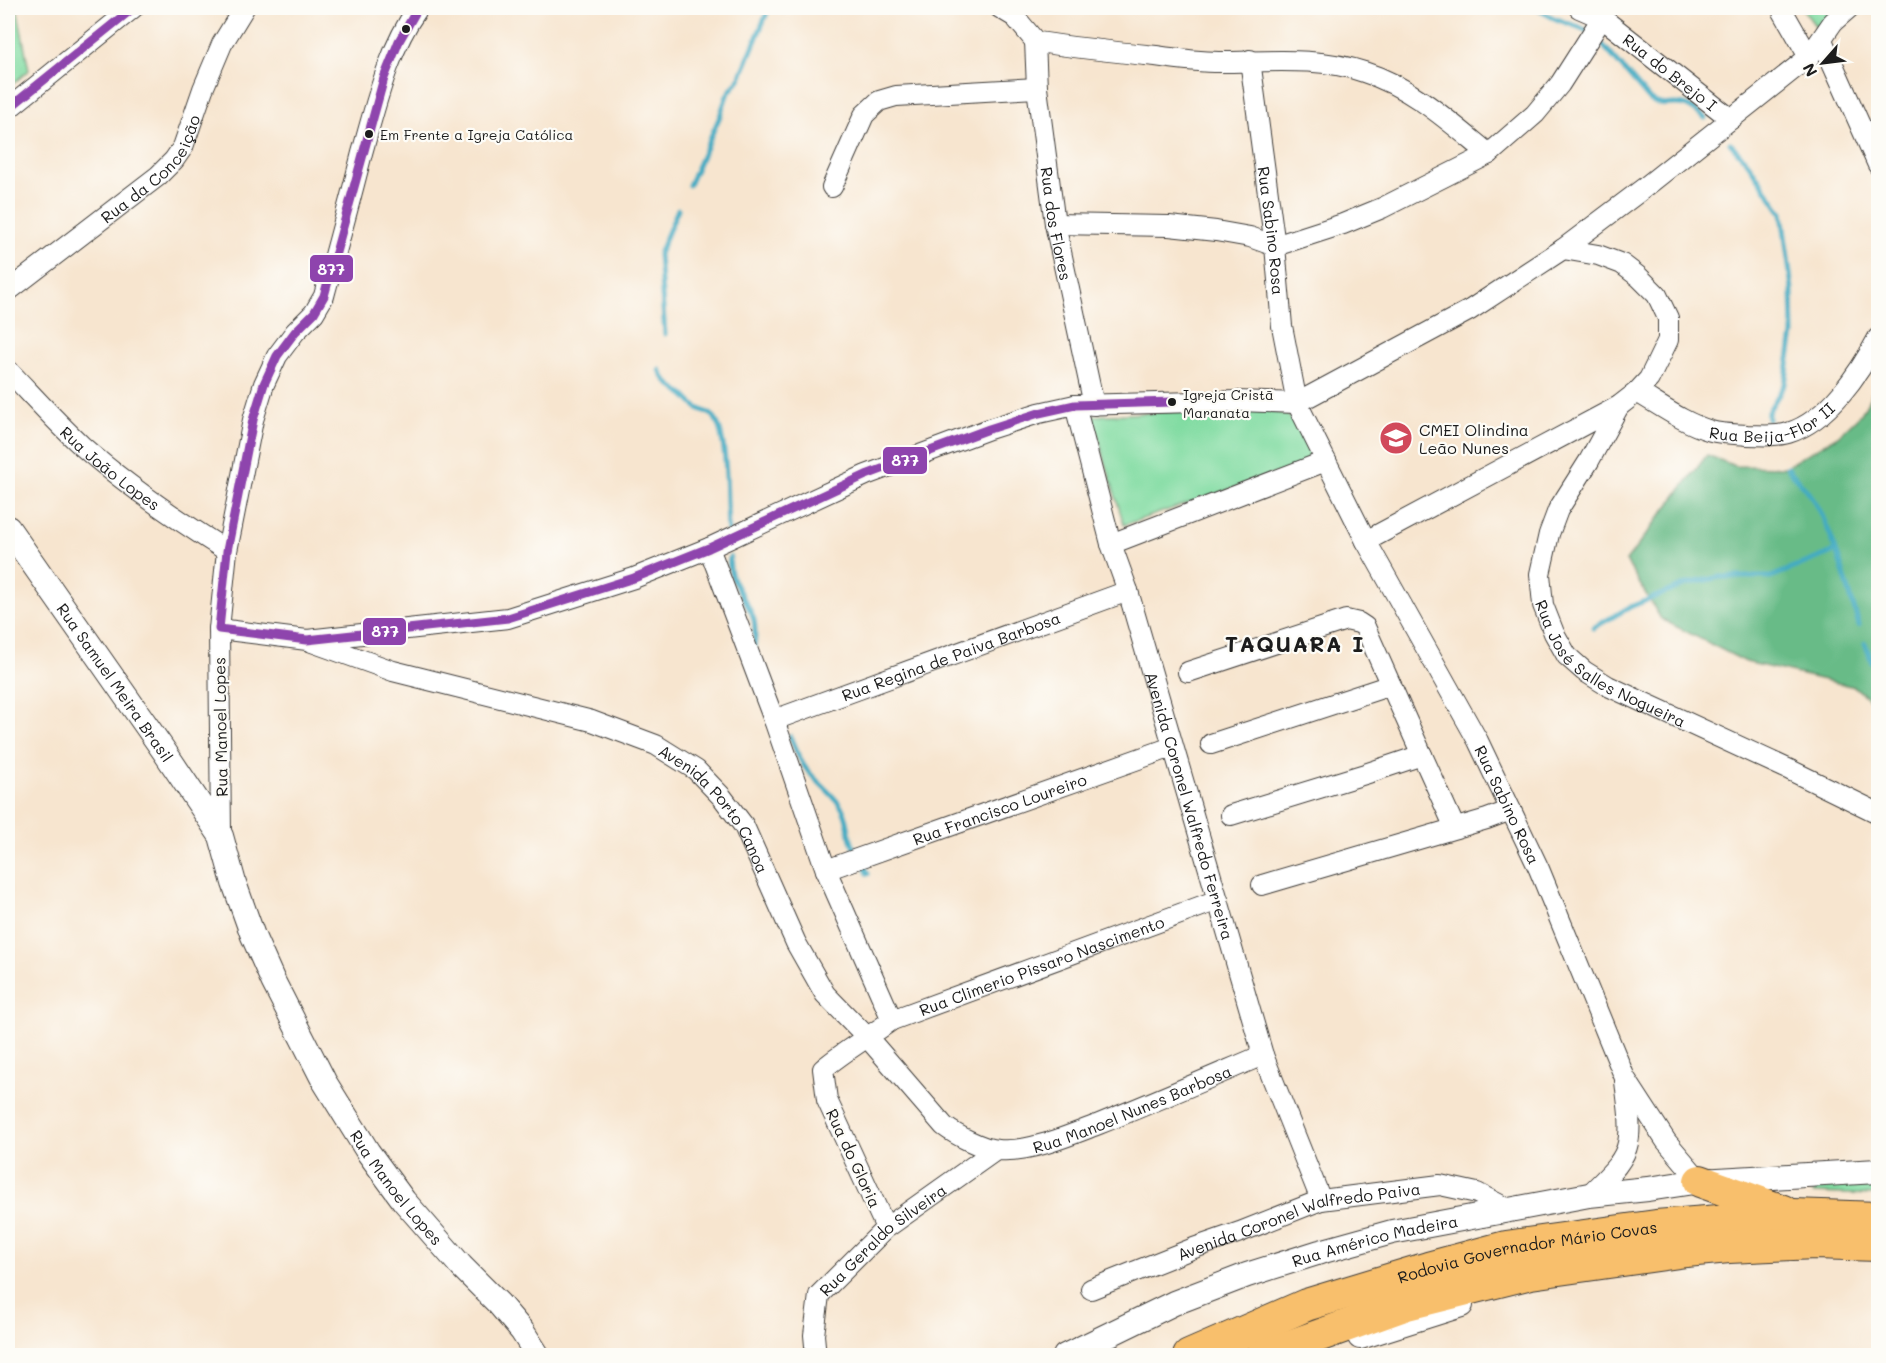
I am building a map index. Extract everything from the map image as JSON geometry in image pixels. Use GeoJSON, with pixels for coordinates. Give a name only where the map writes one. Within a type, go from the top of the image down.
{"type":"FeatureCollection","features":[{"type":"Feature","properties":{"kind":"main road"},"geometry":{"type":"LineString","coordinates":[[1700,1181],[1793,1215]]}},
{"type":"Feature","properties":{"kind":"main road","name":"Rodovia Governador Mário Covas"},"geometry":{"type":"LineString","coordinates":[[1189,1356],[1306,1305],[1506,1247],[1656,1226],[1793,1215],[1878,1218]]}},
{"type":"Feature","properties":{"kind":"main road","name":"Rodovia Governador Mário Covas"},"geometry":{"type":"LineString","coordinates":[[1262,1356],[1407,1304],[1531,1273],[1729,1247],[1815,1243],[1878,1245]]}},
{"type":"Feature","properties":{"kind":"street"},"geometry":{"type":"LineString","coordinates":[[8,109],[133,8]]}},
{"type":"Feature","properties":{"kind":"street","name":"Rua da Conceição"},"geometry":{"type":"LineString","coordinates":[[8,291],[158,176],[174,160],[183,147],[203,88],[222,44],[244,8]]}},
{"type":"Feature","properties":{"kind":"street","name":"Rua Manoel Lopes"},"geometry":{"type":"LineString","coordinates":[[418,8],[404,28],[396,47],[370,124],[324,296],[314,313],[295,332],[277,356],[264,384],[253,420],[227,551],[219,629],[221,836],[249,925],[273,981],[324,1081],[362,1143],[404,1201],[461,1266],[499,1304],[522,1331],[538,1356]]}},
{"type":"Feature","properties":{"kind":"street"},"geometry":{"type":"LineString","coordinates":[[1000,8],[1015,16],[1035,41],[1219,62],[1290,59],[1338,64],[1366,72],[1398,87],[1433,108],[1489,154]]}},
{"type":"Feature","properties":{"kind":"street","name":"Rua do Brejo I"},"geometry":{"type":"LineString","coordinates":[[1579,8],[1602,18],[1731,119]]}},
{"type":"Feature","properties":{"kind":"street"},"geometry":{"type":"LineString","coordinates":[[1780,8],[1809,57]]}},
{"type":"Feature","properties":{"kind":"street"},"geometry":{"type":"LineString","coordinates":[[219,629],[307,640],[508,618],[634,578],[708,548],[866,475],[1039,413],[1084,405],[1238,401],[1297,402],[1470,310],[1563,249],[1644,189],[1809,57],[1833,22],[1849,8]]}},
{"type":"Feature","properties":{"kind":"street"},"geometry":{"type":"LineString","coordinates":[[1055,224],[1205,230],[1250,237],[1275,246],[1343,224],[1382,208],[1489,154],[1535,114],[1560,84],[1602,18]]}},
{"type":"Feature","properties":{"kind":"street"},"geometry":{"type":"LineString","coordinates":[[1822,40],[1878,165]]}},
{"type":"Feature","properties":{"kind":"street","name":"Rua dos Flores"},"geometry":{"type":"LineString","coordinates":[[1035,41],[1037,88],[1055,224],[1084,405]]}},
{"type":"Feature","properties":{"kind":"street","name":"Rua Sabino Rosa"},"geometry":{"type":"LineString","coordinates":[[1250,60],[1275,246],[1282,326],[1297,402],[1366,541],[1478,741],[1539,869],[1625,1078],[1666,1141],[1700,1181]]}},
{"type":"Feature","properties":{"kind":"street"},"geometry":{"type":"LineString","coordinates":[[832,187],[864,115],[879,101],[896,96],[1037,88]]}},
{"type":"Feature","properties":{"kind":"street"},"geometry":{"type":"LineString","coordinates":[[1366,541],[1618,406],[1637,392],[1649,379],[1668,340],[1668,318],[1657,295],[1622,264],[1598,255],[1563,249]]}},
{"type":"Feature","properties":{"kind":"street","name":"Rua Beija-Flor II"},"geometry":{"type":"LineString","coordinates":[[1637,392],[1678,417],[1711,431],[1773,435],[1786,433],[1802,428],[1822,413],[1846,388],[1878,338]]}},
{"type":"Feature","properties":{"kind":"street","name":"Rua João Lopes"},"geometry":{"type":"LineString","coordinates":[[8,370],[81,444],[127,483],[167,513],[227,551]]}},
{"type":"Feature","properties":{"kind":"street","name":"Avenida Coronel Walfredo Ferreira"},"geometry":{"type":"LineString","coordinates":[[1084,405],[1111,544],[1128,591],[1263,1055],[1321,1200]]}},
{"type":"Feature","properties":{"kind":"street","name":"Rua José Salles Nogueira"},"geometry":{"type":"LineString","coordinates":[[1618,406],[1589,461],[1558,510],[1549,534],[1540,574],[1542,605],[1567,656],[1584,671],[1608,686],[1878,813]]}},
{"type":"Feature","properties":{"kind":"street"},"geometry":{"type":"LineString","coordinates":[[1111,544],[1326,461]]}},
{"type":"Feature","properties":{"kind":"street","name":"Rua Samuel Meira Brasil"},"geometry":{"type":"LineString","coordinates":[[8,528],[221,836]]}},
{"type":"Feature","properties":{"kind":"street"},"geometry":{"type":"LineString","coordinates":[[708,548],[774,720],[826,870],[892,1020]]}},
{"type":"Feature","properties":{"kind":"street","name":"Rua Regina de Paiva Barbosa"},"geometry":{"type":"LineString","coordinates":[[774,720],[1128,591]]}},
{"type":"Feature","properties":{"kind":"street"},"geometry":{"type":"LineString","coordinates":[[1188,672],[1346,620],[1365,627],[1455,828]]}},
{"type":"Feature","properties":{"kind":"street","name":"Avenida Porto Canoa"},"geometry":{"type":"LineString","coordinates":[[307,640],[393,671],[592,722],[656,745],[696,770],[722,797],[744,826],[796,943],[825,994],[868,1038],[944,1126],[956,1136],[996,1150]]}},
{"type":"Feature","properties":{"kind":"street"},"geometry":{"type":"LineString","coordinates":[[1211,744],[1391,685]]}},
{"type":"Feature","properties":{"kind":"street","name":"Rua Francisco Loureiro"},"geometry":{"type":"LineString","coordinates":[[826,870],[1172,747]]}},
{"type":"Feature","properties":{"kind":"street"},"geometry":{"type":"LineString","coordinates":[[1231,815],[1422,755]]}},
{"type":"Feature","properties":{"kind":"street"},"geometry":{"type":"LineString","coordinates":[[1262,885],[1511,810]]}},
{"type":"Feature","properties":{"kind":"street","name":"Rua Climerio Pissaro Nascimento"},"geometry":{"type":"LineString","coordinates":[[868,1038],[892,1020],[1218,900]]}},
{"type":"Feature","properties":{"kind":"street","name":"Rua do Gloria"},"geometry":{"type":"LineString","coordinates":[[868,1038],[839,1055],[823,1069],[827,1100],[886,1228]]}},
{"type":"Feature","properties":{"kind":"street","name":"Rua Manoel Nunes Barbosa"},"geometry":{"type":"LineString","coordinates":[[996,1150],[1035,1146],[1065,1137],[1263,1055]]}},
{"type":"Feature","properties":{"kind":"street","name":"Rua Sabino Rosa"},"geometry":{"type":"LineString","coordinates":[[1589,1195],[1620,1162],[1628,1144],[1625,1078]]}},
{"type":"Feature","properties":{"kind":"street","name":"Rua Geraldo Silveira"},"geometry":{"type":"LineString","coordinates":[[816,1356],[814,1335],[819,1294],[886,1228],[996,1150]]}},
{"type":"Feature","properties":{"kind":"street","name":"Rua Américo Madeira"},"geometry":{"type":"LineString","coordinates":[[1065,1356],[1174,1303],[1247,1275],[1392,1232],[1589,1195],[1700,1181],[1878,1171]]}},
{"type":"Feature","properties":{"kind":"street","name":"Avenida Coronel Walfredo Paiva"},"geometry":{"type":"LineString","coordinates":[[1091,1289],[1321,1200],[1440,1185],[1477,1193],[1510,1210]]}},
{"type":"Feature","properties":{"kind":"street"},"geometry":{"type":"LineString","coordinates":[[1306,1356],[1477,1300],[1586,1274],[1665,1265],[1756,1259],[1878,1260]]}},
{"type":"Feature","properties":{"kind":"green space"},"geometry":{"type":"Polygon","coordinates":[[[17,8],[29,70],[8,88],[8,9],[17,8]]]}},
{"type":"Feature","properties":{"kind":"green space"},"geometry":{"type":"Polygon","coordinates":[[[1802,8],[1843,8],[1816,27],[1802,8]]]}},
{"type":"Feature","properties":{"kind":"green space"},"geometry":{"type":"Polygon","coordinates":[[[1878,382],[1878,707],[1855,687],[1746,662],[1661,619],[1626,561],[1707,455],[1735,466],[1785,467],[1838,436],[1861,414],[1878,382]]]}},
{"type":"Feature","properties":{"kind":"green space"},"geometry":{"type":"Polygon","coordinates":[[[1263,409],[1287,415],[1304,432],[1312,449],[1304,464],[1124,525],[1092,416],[1263,409]]]}},
{"type":"Feature","properties":{"kind":"green space"},"geometry":{"type":"Polygon","coordinates":[[[1878,1176],[1878,1195],[1813,1193],[1813,1181],[1878,1176]]]}},
{"type":"Feature","properties":{"kind":"waterway"},"geometry":{"type":"LineString","coordinates":[[689,185],[727,95],[740,78],[769,8]]}},
{"type":"Feature","properties":{"kind":"waterway"},"geometry":{"type":"LineString","coordinates":[[1538,8],[1556,19],[1589,32]]}},
{"type":"Feature","properties":{"kind":"waterway"},"geometry":{"type":"LineString","coordinates":[[1595,36],[1650,100],[1660,104],[1687,106],[1705,118]]}},
{"type":"Feature","properties":{"kind":"waterway"},"geometry":{"type":"LineString","coordinates":[[1730,143],[1748,163],[1782,213],[1792,289],[1793,334],[1785,384],[1768,412],[1768,419]]}},
{"type":"Feature","properties":{"kind":"waterway"},"geometry":{"type":"LineString","coordinates":[[665,334],[659,254],[678,209]]}},
{"type":"Feature","properties":{"kind":"waterway"},"geometry":{"type":"LineString","coordinates":[[660,370],[667,382],[696,407],[713,416],[719,427],[726,472],[728,531]]}},
{"type":"Feature","properties":{"kind":"waterway"},"geometry":{"type":"LineString","coordinates":[[1787,467],[1809,493],[1820,511],[1837,553],[1859,625]]}},
{"type":"Feature","properties":{"kind":"waterway"},"geometry":{"type":"LineString","coordinates":[[1593,628],[1630,607],[1687,584],[1720,577],[1771,577],[1835,551]]}},
{"type":"Feature","properties":{"kind":"waterway"},"geometry":{"type":"LineString","coordinates":[[730,557],[734,582],[754,620],[754,650]]}},
{"type":"Feature","properties":{"kind":"waterway"},"geometry":{"type":"LineString","coordinates":[[1865,643],[1872,662],[1878,668]]}},
{"type":"Feature","properties":{"kind":"waterway"},"geometry":{"type":"LineString","coordinates":[[790,736],[804,766],[843,810],[855,850]]}},
{"type":"Feature","properties":{"kind":"waterway"},"geometry":{"type":"LineString","coordinates":[[863,861],[868,874]]}},
{"type":"Feature","properties":{"kind":"transit line","name":"877"},"geometry":{"type":"LineString","coordinates":[[8,109],[133,8]]}},
{"type":"Feature","properties":{"kind":"transit line","name":"877"},"geometry":{"type":"LineString","coordinates":[[418,8],[399,41],[384,78],[324,296],[314,313],[295,332],[277,356],[264,384],[253,420],[227,551],[219,629],[307,640],[508,618],[634,578],[709,548],[866,475],[989,429],[1039,413],[1075,405],[1172,402]]}},
{"type":"Feature","properties":{"kind":"place","name":"Em Frente a Igreja Católica"},"geometry":{"type":"Point","coordinates":[369,134]}},
{"type":"Feature","properties":{"kind":"place","name":"Igreja Cristã Maranata"},"geometry":{"type":"Point","coordinates":[1172,402]}},
{"type":"Feature","properties":{"kind":"place","name":"CMEI Olindina Leão Nunes"},"geometry":{"type":"Point","coordinates":[1396,438]}},
{"type":"Feature","properties":{"kind":"district","name":"TAQUARA I"},"geometry":{"type":"Point","coordinates":[1295,643]}}]}
